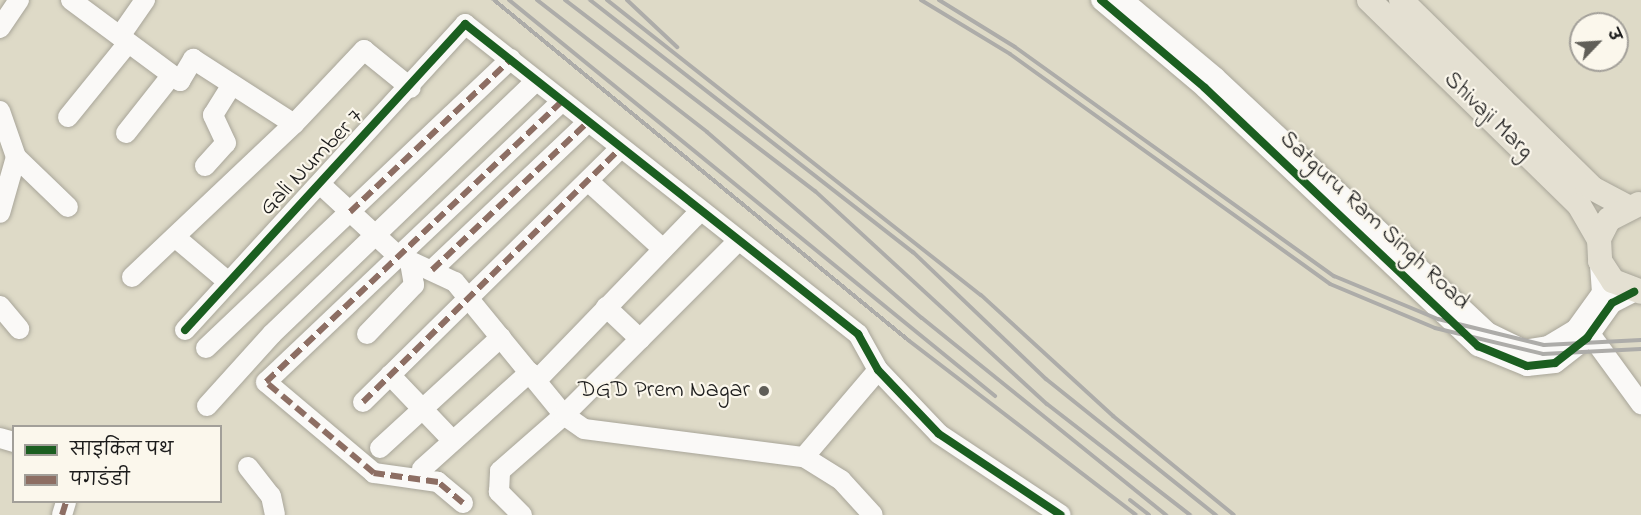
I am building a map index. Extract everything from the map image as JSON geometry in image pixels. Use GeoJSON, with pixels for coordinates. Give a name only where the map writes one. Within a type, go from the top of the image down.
{"type":"FeatureCollection","features":[{"type":"Feature","properties":{"kind":"main road","name":"Shivaji Marg"},"geometry":{"type":"LineString","coordinates":[[1370,0],[1579,205],[1613,281],[1637,292]]}},
{"type":"Feature","properties":{"kind":"main road","name":"Shivaji Marg"},"geometry":{"type":"LineString","coordinates":[[1401,0],[1592,188],[1634,205]]}},
{"type":"Feature","properties":{"kind":"main road"},"geometry":{"type":"LineString","coordinates":[[1600,250],[1609,219],[1634,205]]}},
{"type":"Feature","properties":{"kind":"street"},"geometry":{"type":"LineString","coordinates":[[0,28],[19,0]]}},
{"type":"Feature","properties":{"kind":"street"},"geometry":{"type":"LineString","coordinates":[[71,0],[180,81],[193,58],[294,124]]}},
{"type":"Feature","properties":{"kind":"street"},"geometry":{"type":"LineString","coordinates":[[68,117],[124,40],[145,0]]}},
{"type":"Feature","properties":{"kind":"street","name":"Satguru Ram Singh Road"},"geometry":{"type":"LineString","coordinates":[[1101,0],[1205,88],[1478,346],[1527,366],[1555,363],[1590,334],[1612,303],[1637,292]]}},
{"type":"Feature","properties":{"kind":"street","name":"Satguru Ram Singh Road"},"geometry":{"type":"LineString","coordinates":[[1123,0],[1215,77],[1489,333],[1524,350],[1548,346],[1576,328],[1602,293],[1600,250]]}},
{"type":"Feature","properties":{"kind":"street","name":"Gali Number 7"},"geometry":{"type":"LineString","coordinates":[[185,330],[227,281],[411,88],[465,24],[511,59]]}},
{"type":"Feature","properties":{"kind":"street"},"geometry":{"type":"LineString","coordinates":[[132,277],[294,124],[361,51],[372,52],[411,88]]}},
{"type":"Feature","properties":{"kind":"street"},"geometry":{"type":"LineString","coordinates":[[206,348],[511,59],[587,123],[700,211],[736,243],[858,334],[878,370],[939,434],[1061,515]]}},
{"type":"Feature","properties":{"kind":"street"},"geometry":{"type":"LineString","coordinates":[[126,133],[171,75]]}},
{"type":"Feature","properties":{"kind":"street"},"geometry":{"type":"LineString","coordinates":[[207,406],[272,334],[537,81]]}},
{"type":"Feature","properties":{"kind":"street"},"geometry":{"type":"LineString","coordinates":[[205,166],[226,143],[213,115],[232,84]]}},
{"type":"Feature","properties":{"kind":"street"},"geometry":{"type":"LineString","coordinates":[[463,502],[438,482],[374,473],[266,382],[404,259],[561,102]]}},
{"type":"Feature","properties":{"kind":"street"},"geometry":{"type":"LineString","coordinates":[[0,111],[16,157],[68,207]]}},
{"type":"Feature","properties":{"kind":"street"},"geometry":{"type":"LineString","coordinates":[[432,270],[587,123]]}},
{"type":"Feature","properties":{"kind":"street"},"geometry":{"type":"LineString","coordinates":[[363,402],[620,149]]}},
{"type":"Feature","properties":{"kind":"street"},"geometry":{"type":"LineString","coordinates":[[0,213],[16,157]]}},
{"type":"Feature","properties":{"kind":"street"},"geometry":{"type":"LineString","coordinates":[[588,181],[663,249]]}},
{"type":"Feature","properties":{"kind":"street"},"geometry":{"type":"LineString","coordinates":[[320,184],[404,259],[450,278],[564,415],[584,429],[624,438],[804,458],[841,480],[873,515]]}},
{"type":"Feature","properties":{"kind":"street"},"geometry":{"type":"LineString","coordinates":[[422,469],[533,376],[606,307],[700,211]]}},
{"type":"Feature","properties":{"kind":"street"},"geometry":{"type":"LineString","coordinates":[[175,237],[227,281]]}},
{"type":"Feature","properties":{"kind":"street"},"geometry":{"type":"LineString","coordinates":[[522,515],[499,492],[496,479],[564,415],[736,243]]}},
{"type":"Feature","properties":{"kind":"street"},"geometry":{"type":"LineString","coordinates":[[367,334],[414,285],[404,259]]}},
{"type":"Feature","properties":{"kind":"street"},"geometry":{"type":"LineString","coordinates":[[0,306],[19,329]]}},
{"type":"Feature","properties":{"kind":"street"},"geometry":{"type":"LineString","coordinates":[[606,307],[640,339]]}},
{"type":"Feature","properties":{"kind":"street"},"geometry":{"type":"LineString","coordinates":[[1590,334],[1641,404]]}},
{"type":"Feature","properties":{"kind":"street"},"geometry":{"type":"LineString","coordinates":[[380,448],[501,337]]}},
{"type":"Feature","properties":{"kind":"street"},"geometry":{"type":"LineString","coordinates":[[804,458],[878,370]]}},
{"type":"Feature","properties":{"kind":"street"},"geometry":{"type":"LineString","coordinates":[[390,375],[453,441]]}},
{"type":"Feature","properties":{"kind":"street"},"geometry":{"type":"LineString","coordinates":[[248,467],[271,496],[275,515]]}},
{"type":"Feature","properties":{"kind":"railway"},"geometry":{"type":"LineString","coordinates":[[494,0],[908,340],[1136,515]]}},
{"type":"Feature","properties":{"kind":"railway"},"geometry":{"type":"LineString","coordinates":[[509,0],[995,396]]}},
{"type":"Feature","properties":{"kind":"railway"},"geometry":{"type":"LineString","coordinates":[[537,0],[707,132],[922,318],[1166,515]]}},
{"type":"Feature","properties":{"kind":"railway"},"geometry":{"type":"LineString","coordinates":[[565,0],[815,191],[1047,404],[1190,515]]}},
{"type":"Feature","properties":{"kind":"railway"},"geometry":{"type":"LineString","coordinates":[[590,0],[913,252],[1046,379],[1216,515]]}},
{"type":"Feature","properties":{"kind":"railway"},"geometry":{"type":"LineString","coordinates":[[607,0],[981,295],[1113,416],[1234,515]]}},
{"type":"Feature","properties":{"kind":"railway"},"geometry":{"type":"LineString","coordinates":[[627,0],[677,47]]}},
{"type":"Feature","properties":{"kind":"railway"},"geometry":{"type":"LineString","coordinates":[[921,0],[1010,54],[1330,284],[1435,328],[1543,354],[1641,349]]}},
{"type":"Feature","properties":{"kind":"railway"},"geometry":{"type":"LineString","coordinates":[[939,0],[1015,47],[1334,276],[1438,319],[1544,345],[1641,340]]}},
{"type":"Feature","properties":{"kind":"railway"},"geometry":{"type":"LineString","coordinates":[[1130,500],[1149,515]]}},
{"type":"Feature","properties":{"kind":"marked path"},"geometry":{"type":"LineString","coordinates":[[350,212],[511,59]]}},
{"type":"Feature","properties":{"kind":"marked path"},"geometry":{"type":"LineString","coordinates":[[463,503],[438,482],[374,473],[266,382],[561,102]]}},
{"type":"Feature","properties":{"kind":"marked path"},"geometry":{"type":"LineString","coordinates":[[432,270],[587,123]]}},
{"type":"Feature","properties":{"kind":"marked path"},"geometry":{"type":"LineString","coordinates":[[363,402],[620,149]]}},
{"type":"Feature","properties":{"kind":"marked path"},"geometry":{"type":"LineString","coordinates":[[62,515],[66,503]]}},
{"type":"Feature","properties":{"kind":"cycle path"},"geometry":{"type":"LineString","coordinates":[[1101,0],[1205,88],[1478,346],[1527,366],[1555,363],[1587,338],[1612,303],[1634,292]]}},
{"type":"Feature","properties":{"kind":"cycle path"},"geometry":{"type":"LineString","coordinates":[[185,330],[465,24],[858,334],[878,370],[939,434],[1061,515]]}},
{"type":"Feature","properties":{"kind":"place","name":"DGD Prem Nagar"},"geometry":{"type":"Point","coordinates":[764,391]}}]}
